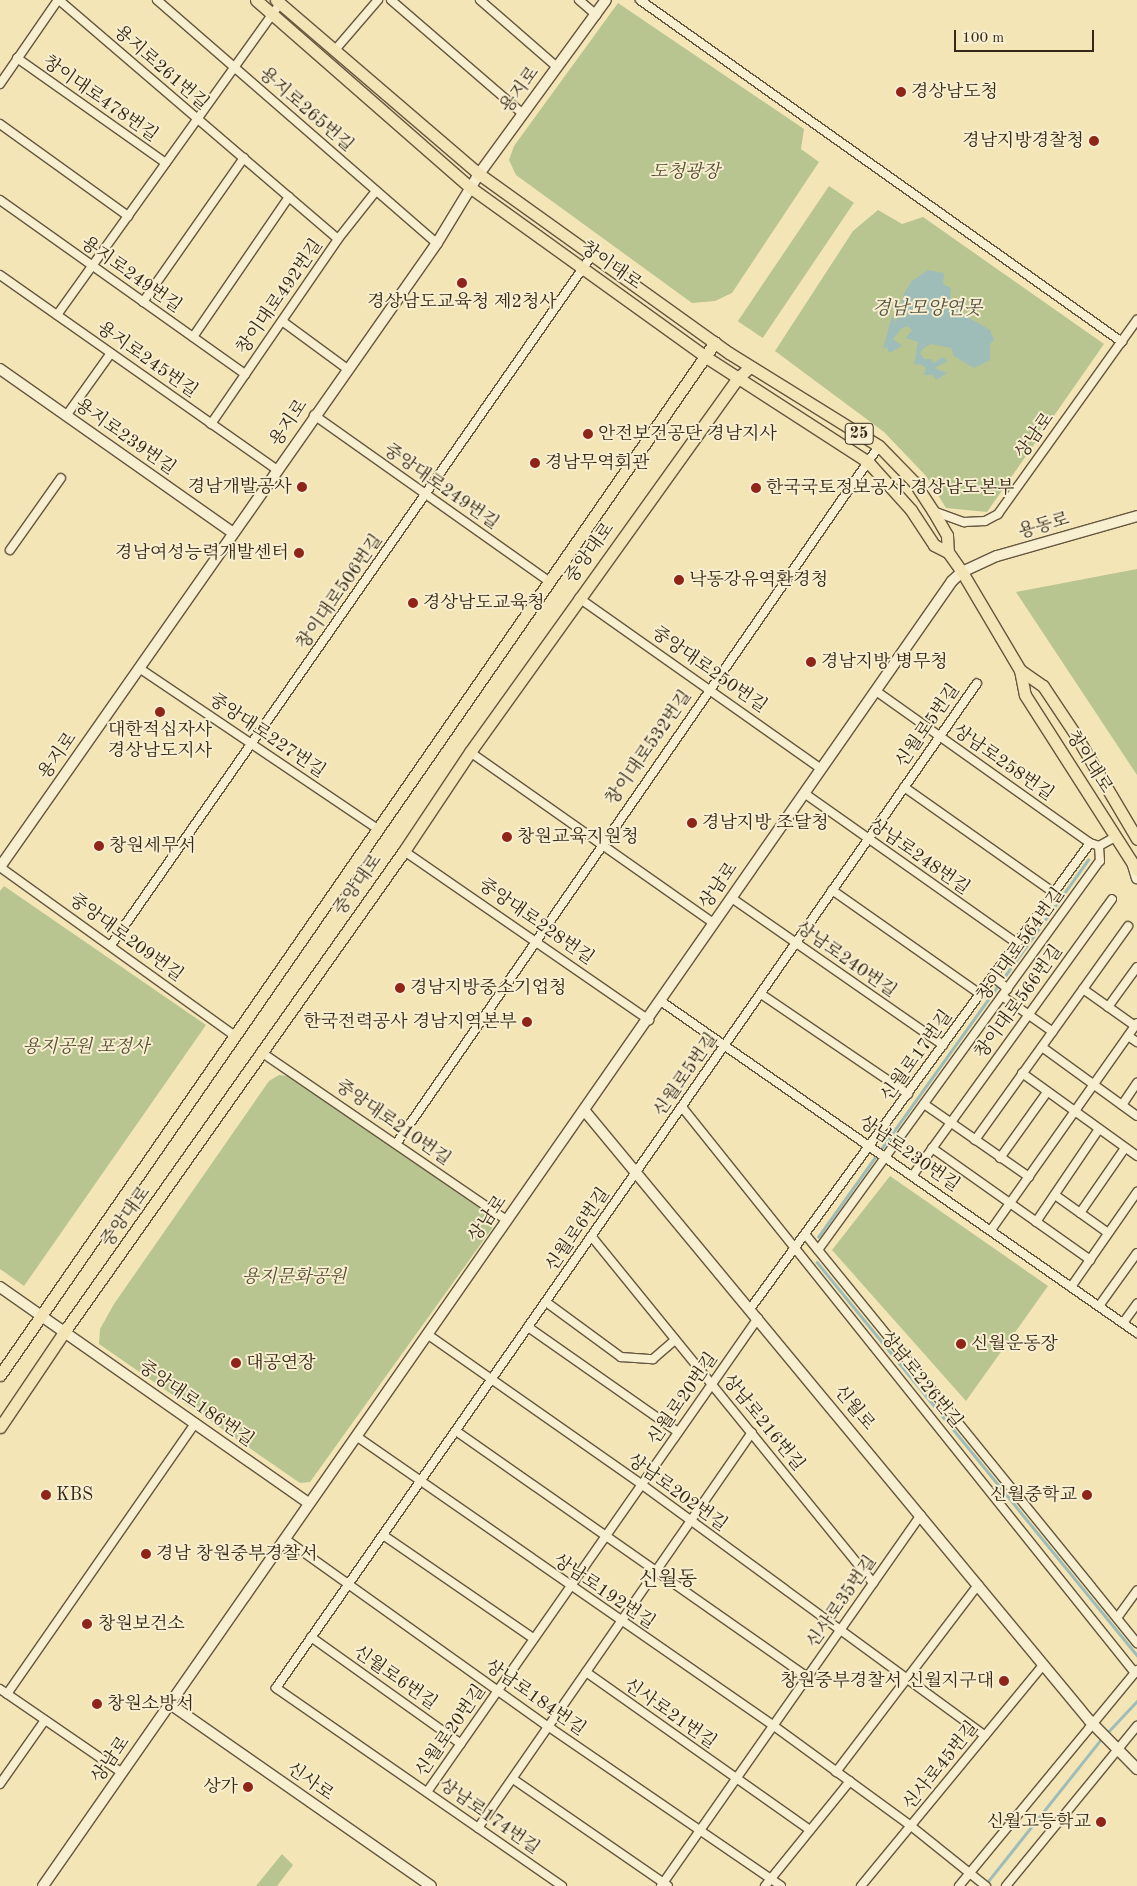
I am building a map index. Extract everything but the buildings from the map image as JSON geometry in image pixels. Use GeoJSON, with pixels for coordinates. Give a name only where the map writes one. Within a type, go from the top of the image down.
{"type":"FeatureCollection","features":[{"type":"Feature","properties":{"kind":"main road","name":"창이대로"},"geometry":{"type":"LineString","coordinates":[[256,0],[470,188],[584,267],[706,357],[868,462],[905,504],[934,545],[948,552],[962,572],[1020,670],[1025,695],[1134,865]]}},
{"type":"Feature","properties":{"kind":"main road","name":"용지로"},"geometry":{"type":"LineString","coordinates":[[0,867],[346,368],[436,243],[479,174],[606,0]]}},
{"type":"Feature","properties":{"kind":"main road","name":"창이대로"},"geometry":{"type":"LineString","coordinates":[[278,2],[479,174],[730,354],[879,446],[914,482],[933,511],[947,535],[948,552]]}},
{"type":"Feature","properties":{"kind":"main road","name":"중앙대로"},"geometry":{"type":"LineString","coordinates":[[0,1375],[715,342]]}},
{"type":"Feature","properties":{"kind":"main road","name":"중앙대로"},"geometry":{"type":"LineString","coordinates":[[0,1427],[64,1332],[404,851],[470,752],[738,378],[750,367]]}},
{"type":"Feature","properties":{"kind":"main road","name":"용지로239번길"},"geometry":{"type":"LineString","coordinates":[[0,369],[232,532]]}},
{"type":"Feature","properties":{"kind":"main road","name":"용동로"},"geometry":{"type":"LineString","coordinates":[[962,572],[997,556],[1137,516]]}},
{"type":"Feature","properties":{"kind":"main road","name":"상남로"},"geometry":{"type":"LineString","coordinates":[[43,1886],[506,1220],[662,1002],[713,923],[733,899],[804,793],[962,572]]}},
{"type":"Feature","properties":{"kind":"main road","name":"창이대로"},"geometry":{"type":"LineString","coordinates":[[1020,670],[1043,686],[1075,734],[1137,839]]}},
{"type":"Feature","properties":{"kind":"main road"},"geometry":{"type":"LineString","coordinates":[[1134,865],[1137,878]]}},
{"type":"Feature","properties":{"kind":"main road","name":"신월로"},"geometry":{"type":"LineString","coordinates":[[584,1110],[635,1174],[758,1318],[1043,1665],[1116,1748]]}},
{"type":"Feature","properties":{"kind":"main road","name":"중앙대로186번길"},"geometry":{"type":"LineString","coordinates":[[0,1287],[309,1503]]}},
{"type":"Feature","properties":{"kind":"main road","name":"신사로"},"geometry":{"type":"LineString","coordinates":[[170,1704],[431,1886]]}},
{"type":"Feature","properties":{"kind":"main road"},"geometry":{"type":"LineString","coordinates":[[1116,1748],[1137,1769]]}},
{"type":"Feature","properties":{"kind":"street"},"geometry":{"type":"LineString","coordinates":[[0,84],[3,72],[18,58],[58,0]]}},
{"type":"Feature","properties":{"kind":"street","name":"용지로261번길"},"geometry":{"type":"LineString","coordinates":[[58,0],[338,239]]}},
{"type":"Feature","properties":{"kind":"street","name":"용지로265번길"},"geometry":{"type":"LineString","coordinates":[[157,0],[436,243]]}},
{"type":"Feature","properties":{"kind":"street"},"geometry":{"type":"LineString","coordinates":[[335,50],[378,0]]}},
{"type":"Feature","properties":{"kind":"street"},"geometry":{"type":"LineString","coordinates":[[391,0],[523,114]]}},
{"type":"Feature","properties":{"kind":"street"},"geometry":{"type":"LineString","coordinates":[[480,0],[558,67]]}},
{"type":"Feature","properties":{"kind":"street"},"geometry":{"type":"LineString","coordinates":[[579,0],[596,15]]}},
{"type":"Feature","properties":{"kind":"street"},"geometry":{"type":"LineString","coordinates":[[640,0],[1122,342]]}},
{"type":"Feature","properties":{"kind":"street","name":"창이대로478번길"},"geometry":{"type":"LineString","coordinates":[[57,315],[198,119],[272,14],[278,2]]}},
{"type":"Feature","properties":{"kind":"street","name":"창이대로478번길"},"geometry":{"type":"LineString","coordinates":[[18,58],[166,163]]}},
{"type":"Feature","properties":{"kind":"street"},"geometry":{"type":"LineString","coordinates":[[0,124],[128,216]]}},
{"type":"Feature","properties":{"kind":"street"},"geometry":{"type":"LineString","coordinates":[[143,302],[244,158]]}},
{"type":"Feature","properties":{"kind":"street","name":"창이대로492번길"},"geometry":{"type":"LineString","coordinates":[[211,424],[338,239],[376,191]]}},
{"type":"Feature","properties":{"kind":"street"},"geometry":{"type":"LineString","coordinates":[[193,337],[289,197]]}},
{"type":"Feature","properties":{"kind":"street","name":"용지로249번길"},"geometry":{"type":"LineString","coordinates":[[0,200],[245,374]]}},
{"type":"Feature","properties":{"kind":"street","name":"창이대로506번길"},"geometry":{"type":"LineString","coordinates":[[111,945],[426,496],[592,255]]}},
{"type":"Feature","properties":{"kind":"street","name":"용지로245번길"},"geometry":{"type":"LineString","coordinates":[[0,275],[276,470]]}},
{"type":"Feature","properties":{"kind":"street","name":"상남로"},"geometry":{"type":"LineString","coordinates":[[933,511],[964,522],[985,521],[998,514],[1137,320]]}},
{"type":"Feature","properties":{"kind":"street"},"geometry":{"type":"LineString","coordinates":[[282,321],[346,368]]}},
{"type":"Feature","properties":{"kind":"street"},"geometry":{"type":"LineString","coordinates":[[66,416],[111,353]]}},
{"type":"Feature","properties":{"kind":"street","name":"중앙대로249번길"},"geometry":{"type":"LineString","coordinates":[[314,414],[426,496],[550,582]]}},
{"type":"Feature","properties":{"kind":"street","name":"창이대로532번길"},"geometry":{"type":"LineString","coordinates":[[396,1144],[709,688],[879,446]]}},
{"type":"Feature","properties":{"kind":"street"},"geometry":{"type":"LineString","coordinates":[[10,550],[61,478]]}},
{"type":"Feature","properties":{"kind":"street","name":"중앙대로250번길"},"geometry":{"type":"LineString","coordinates":[[579,598],[709,688],[821,769]]}},
{"type":"Feature","properties":{"kind":"street","name":"중앙대로227번길"},"geometry":{"type":"LineString","coordinates":[[139,668],[378,829]]}},
{"type":"Feature","properties":{"kind":"street","name":"신월로5번길"},"geometry":{"type":"LineString","coordinates":[[635,1174],[977,683]]}},
{"type":"Feature","properties":{"kind":"street","name":"상남로258번길"},"geometry":{"type":"LineString","coordinates":[[876,691],[1090,844],[1099,846]]}},
{"type":"Feature","properties":{"kind":"street"},"geometry":{"type":"LineString","coordinates":[[470,752],[713,923]]}},
{"type":"Feature","properties":{"kind":"street","name":"신월로5번길"},"geometry":{"type":"LineString","coordinates":[[904,787],[1054,893]]}},
{"type":"Feature","properties":{"kind":"street","name":"상남로248번길"},"geometry":{"type":"LineString","coordinates":[[804,793],[867,840],[1017,943]]}},
{"type":"Feature","properties":{"kind":"street"},"geometry":{"type":"LineString","coordinates":[[1099,846],[1115,837]]}},
{"type":"Feature","properties":{"kind":"street","name":"신월로17번길"},"geometry":{"type":"LineString","coordinates":[[750,1309],[872,1146],[943,1045],[994,978],[1017,943],[1090,844]]}},
{"type":"Feature","properties":{"kind":"street","name":"창이대로564번길"},"geometry":{"type":"LineString","coordinates":[[818,1250],[1002,996],[1006,987],[1100,861],[1099,846]]}},
{"type":"Feature","properties":{"kind":"street","name":"중앙대로228번길"},"geometry":{"type":"LineString","coordinates":[[404,851],[536,940],[649,1020]]}},
{"type":"Feature","properties":{"kind":"street","name":"중앙대로209번길"},"geometry":{"type":"LineString","coordinates":[[0,867],[234,1035]]}},
{"type":"Feature","properties":{"kind":"street"},"geometry":{"type":"LineString","coordinates":[[832,890],[980,994]]}},
{"type":"Feature","properties":{"kind":"street","name":"상남로240번길"},"geometry":{"type":"LineString","coordinates":[[733,899],[943,1045]]}},
{"type":"Feature","properties":{"kind":"street","name":"창이대로566번길"},"geometry":{"type":"LineString","coordinates":[[913,1175],[1112,899]]}},
{"type":"Feature","properties":{"kind":"street"},"geometry":{"type":"LineString","coordinates":[[975,1140],[1128,926]]}},
{"type":"Feature","properties":{"kind":"street"},"geometry":{"type":"LineString","coordinates":[[1108,1007],[1137,967]]}},
{"type":"Feature","properties":{"kind":"street"},"geometry":{"type":"LineString","coordinates":[[994,978],[1006,987]]}},
{"type":"Feature","properties":{"kind":"street"},"geometry":{"type":"LineString","coordinates":[[991,1230],[1136,1025],[1083,990]]}},
{"type":"Feature","properties":{"kind":"street"},"geometry":{"type":"LineString","coordinates":[[761,994],[908,1094]]}},
{"type":"Feature","properties":{"kind":"street"},"geometry":{"type":"LineString","coordinates":[[1002,996],[1052,1032]]}},
{"type":"Feature","properties":{"kind":"street","name":"상남로230번길"},"geometry":{"type":"LineString","coordinates":[[662,1002],[872,1146],[1137,1333]]}},
{"type":"Feature","properties":{"kind":"street"},"geometry":{"type":"LineString","coordinates":[[1128,1036],[1137,1042]]}},
{"type":"Feature","properties":{"kind":"street"},"geometry":{"type":"LineString","coordinates":[[1042,1048],[1137,1116]]}},
{"type":"Feature","properties":{"kind":"street","name":"중앙대로210번길"},"geometry":{"type":"LineString","coordinates":[[262,1052],[506,1220]]}},
{"type":"Feature","properties":{"kind":"street"},"geometry":{"type":"LineString","coordinates":[[1022,1073],[1137,1156]]}},
{"type":"Feature","properties":{"kind":"street"},"geometry":{"type":"LineString","coordinates":[[1122,1105],[1137,1083]]}},
{"type":"Feature","properties":{"kind":"street"},"geometry":{"type":"LineString","coordinates":[[1000,1158],[1047,1092]]}},
{"type":"Feature","properties":{"kind":"street"},"geometry":{"type":"LineString","coordinates":[[924,1104],[1029,1177]]}},
{"type":"Feature","properties":{"kind":"street","name":"상남로226번길"},"geometry":{"type":"LineString","coordinates":[[682,1107],[1136,1672]]}},
{"type":"Feature","properties":{"kind":"street"},"geometry":{"type":"LineString","coordinates":[[1036,1222],[1099,1129]]}},
{"type":"Feature","properties":{"kind":"street"},"geometry":{"type":"LineString","coordinates":[[932,1148],[1090,1260]]}},
{"type":"Feature","properties":{"kind":"street"},"geometry":{"type":"LineString","coordinates":[[1080,1213],[1125,1148]]}},
{"type":"Feature","properties":{"kind":"street","name":"신월로6번길"},"geometry":{"type":"LineString","coordinates":[[276,1688],[635,1174]]}},
{"type":"Feature","properties":{"kind":"street"},"geometry":{"type":"LineString","coordinates":[[1071,1286],[1137,1192]]}},
{"type":"Feature","properties":{"kind":"street"},"geometry":{"type":"LineString","coordinates":[[1054,1195],[1108,1234]]}},
{"type":"Feature","properties":{"kind":"street"},"geometry":{"type":"LineString","coordinates":[[1130,1202],[1137,1208]]}},
{"type":"Feature","properties":{"kind":"street"},"geometry":{"type":"LineString","coordinates":[[805,1234],[1137,1643]]}},
{"type":"Feature","properties":{"kind":"street","name":"상남로216번길"},"geometry":{"type":"LineString","coordinates":[[592,1237],[874,1583]]}},
{"type":"Feature","properties":{"kind":"street"},"geometry":{"type":"LineString","coordinates":[[1099,1306],[1137,1253]]}},
{"type":"Feature","properties":{"kind":"street"},"geometry":{"type":"LineString","coordinates":[[546,1302],[621,1357],[653,1359],[676,1340]]}},
{"type":"Feature","properties":{"kind":"street"},"geometry":{"type":"LineString","coordinates":[[1123,1323],[1137,1304]]}},
{"type":"Feature","properties":{"kind":"street","name":"신월로20번길"},"geometry":{"type":"LineString","coordinates":[[427,1792],[758,1318]]}},
{"type":"Feature","properties":{"kind":"street"},"geometry":{"type":"LineString","coordinates":[[528,1328],[678,1432]]}},
{"type":"Feature","properties":{"kind":"street","name":"상남로202번길"},"geometry":{"type":"LineString","coordinates":[[427,1334],[641,1484],[690,1522],[985,1736]]}},
{"type":"Feature","properties":{"kind":"street"},"geometry":{"type":"LineString","coordinates":[[122,1773],[3,1691],[195,1423]]}},
{"type":"Feature","properties":{"kind":"street"},"geometry":{"type":"LineString","coordinates":[[456,1431],[605,1538],[656,1571],[807,1677]]}},
{"type":"Feature","properties":{"kind":"street"},"geometry":{"type":"LineString","coordinates":[[478,1828],[752,1433]]}},
{"type":"Feature","properties":{"kind":"street","name":"상남로192번길"},"geometry":{"type":"LineString","coordinates":[[356,1436],[421,1480],[570,1588],[622,1621],[774,1726],[911,1826],[986,1886]]}},
{"type":"Feature","properties":{"kind":"street","name":"신사로35번길"},"geometry":{"type":"LineString","coordinates":[[664,1885],[920,1515]]}},
{"type":"Feature","properties":{"kind":"street"},"geometry":{"type":"LineString","coordinates":[[383,1534],[533,1638]]}},
{"type":"Feature","properties":{"kind":"street","name":"상남로184번길"},"geometry":{"type":"LineString","coordinates":[[285,1539],[549,1727],[781,1886]]}},
{"type":"Feature","properties":{"kind":"street"},"geometry":{"type":"LineString","coordinates":[[836,1772],[978,1585]]}},
{"type":"Feature","properties":{"kind":"street"},"geometry":{"type":"LineString","coordinates":[[1117,1618],[1137,1590]]}},
{"type":"Feature","properties":{"kind":"street","name":"신월로6번길"},"geometry":{"type":"LineString","coordinates":[[311,1637],[461,1744]]}},
{"type":"Feature","properties":{"kind":"street","name":"신사로45번길"},"geometry":{"type":"LineString","coordinates":[[861,1886],[1043,1665]]}},
{"type":"Feature","properties":{"kind":"street","name":"신사로21번길"},"geometry":{"type":"LineString","coordinates":[[586,1672],[737,1780]]}},
{"type":"Feature","properties":{"kind":"street"},"geometry":{"type":"LineString","coordinates":[[959,1886],[972,1874],[1095,1726],[1136,1672]]}},
{"type":"Feature","properties":{"kind":"street","name":"상남로174번길"},"geometry":{"type":"LineString","coordinates":[[276,1688],[562,1886]]}},
{"type":"Feature","properties":{"kind":"street"},"geometry":{"type":"LineString","coordinates":[[0,1784],[45,1720]]}},
{"type":"Feature","properties":{"kind":"street"},"geometry":{"type":"LineString","coordinates":[[1006,1886],[1116,1748],[1137,1726]]}},
{"type":"Feature","properties":{"kind":"street"},"geometry":{"type":"LineString","coordinates":[[512,1778],[664,1885]]}},
{"type":"Feature","properties":{"kind":"street"},"geometry":{"type":"LineString","coordinates":[[737,1780],[810,1830]]}},
{"type":"Feature","properties":{"kind":"street"},"geometry":{"type":"LineString","coordinates":[[765,1886],[850,1781]]}},
{"type":"Feature","properties":{"kind":"green space","name":"도청광장"},"geometry":{"type":"Polygon","coordinates":[[[618,3],[804,129],[801,149],[819,162],[732,293],[715,301],[692,303],[516,175],[509,160],[514,146],[618,3]]]}},
{"type":"Feature","properties":{"kind":"green space"},"geometry":{"type":"Polygon","coordinates":[[[829,186],[854,203],[763,338],[738,321],[829,186]]]}},
{"type":"Feature","properties":{"kind":"green space"},"geometry":{"type":"Polygon","coordinates":[[[878,210],[902,224],[923,217],[1104,344],[987,512],[946,508],[926,476],[884,432],[775,351],[853,231],[878,210]]]}},
{"type":"Feature","properties":{"kind":"green space"},"geometry":{"type":"Polygon","coordinates":[[[1137,569],[1137,775],[1016,592],[1137,569]]]}},
{"type":"Feature","properties":{"kind":"green space","name":"용지공원 포정사"},"geometry":{"type":"Polygon","coordinates":[[[4,886],[206,1025],[24,1286],[0,1269],[0,891],[4,886]]]}},
{"type":"Feature","properties":{"kind":"green space","name":"용지문화공원"},"geometry":{"type":"Polygon","coordinates":[[[279,1075],[288,1076],[491,1214],[493,1227],[310,1482],[300,1483],[99,1344],[100,1329],[114,1304],[269,1081],[279,1075]]]}},
{"type":"Feature","properties":{"kind":"green space","name":"신월운동장"},"geometry":{"type":"Polygon","coordinates":[[[890,1176],[1048,1286],[966,1401],[832,1250],[890,1176]]]}},
{"type":"Feature","properties":{"kind":"green space"},"geometry":{"type":"Polygon","coordinates":[[[282,1854],[293,1865],[277,1886],[256,1886],[282,1854]]]}},
{"type":"Feature","properties":{"kind":"water","name":"경남모양연못"},"geometry":{"type":"Polygon","coordinates":[[[928,270],[944,273],[943,284],[951,288],[950,298],[961,313],[990,330],[994,340],[990,344],[990,360],[974,368],[954,356],[951,348],[931,344],[924,348],[920,353],[924,359],[931,359],[934,363],[943,357],[947,361],[935,368],[947,373],[936,380],[933,375],[924,375],[926,368],[922,365],[914,364],[918,342],[906,338],[912,330],[907,326],[901,329],[893,339],[902,346],[889,353],[887,347],[883,349],[892,316],[896,322],[904,293],[912,281],[928,270]]]}},
{"type":"Feature","properties":{"kind":"waterway"},"geometry":{"type":"LineString","coordinates":[[818,1237],[1088,860]]}},
{"type":"Feature","properties":{"kind":"waterway"},"geometry":{"type":"LineString","coordinates":[[817,1262],[1137,1655]]}},
{"type":"Feature","properties":{"kind":"waterway"},"geometry":{"type":"LineString","coordinates":[[1106,1734],[1137,1701]]}},
{"type":"Feature","properties":{"kind":"waterway"},"geometry":{"type":"LineString","coordinates":[[985,1885],[1102,1738]]}},
{"type":"Feature","properties":{"kind":"place","name":"경상남도청"},"geometry":{"type":"Point","coordinates":[901,92]}},
{"type":"Feature","properties":{"kind":"place","name":"경남지방경찰청"},"geometry":{"type":"Point","coordinates":[1094,141]}},
{"type":"Feature","properties":{"kind":"place","name":"경상남도교육청 제2청사"},"geometry":{"type":"Point","coordinates":[462,283]}},
{"type":"Feature","properties":{"kind":"place","name":"안전보건공단 경남지사"},"geometry":{"type":"Point","coordinates":[588,434]}},
{"type":"Feature","properties":{"kind":"place","name":"경남무역회관"},"geometry":{"type":"Point","coordinates":[535,463]}},
{"type":"Feature","properties":{"kind":"place","name":"경남개발공사"},"geometry":{"type":"Point","coordinates":[302,487]}},
{"type":"Feature","properties":{"kind":"place","name":"한국국토정보공사 경상남도본부"},"geometry":{"type":"Point","coordinates":[756,488]}},
{"type":"Feature","properties":{"kind":"place","name":"경남여성능력개발센터"},"geometry":{"type":"Point","coordinates":[299,553]}},
{"type":"Feature","properties":{"kind":"place","name":"낙동강유역환경청"},"geometry":{"type":"Point","coordinates":[679,580]}},
{"type":"Feature","properties":{"kind":"place","name":"경상남도교육청"},"geometry":{"type":"Point","coordinates":[413,603]}},
{"type":"Feature","properties":{"kind":"place","name":"경남지방 병무청"},"geometry":{"type":"Point","coordinates":[811,662]}},
{"type":"Feature","properties":{"kind":"place","name":"대한적십자사 경상남도지사"},"geometry":{"type":"Point","coordinates":[160,712]}},
{"type":"Feature","properties":{"kind":"place","name":"경남지방 조달청"},"geometry":{"type":"Point","coordinates":[692,823]}},
{"type":"Feature","properties":{"kind":"place","name":"창원교육지원청"},"geometry":{"type":"Point","coordinates":[507,837]}},
{"type":"Feature","properties":{"kind":"place","name":"창원세무서"},"geometry":{"type":"Point","coordinates":[99,846]}},
{"type":"Feature","properties":{"kind":"place","name":"경남지방중소기업청"},"geometry":{"type":"Point","coordinates":[400,988]}},
{"type":"Feature","properties":{"kind":"place","name":"한국전력공사 경남지역본부"},"geometry":{"type":"Point","coordinates":[527,1022]}},
{"type":"Feature","properties":{"kind":"place","name":"신월운동장"},"geometry":{"type":"Point","coordinates":[961,1344]}},
{"type":"Feature","properties":{"kind":"place","name":"대공연장"},"geometry":{"type":"Point","coordinates":[236,1363]}},
{"type":"Feature","properties":{"kind":"place","name":"KBS"},"geometry":{"type":"Point","coordinates":[46,1495]}},
{"type":"Feature","properties":{"kind":"place","name":"신월중학교"},"geometry":{"type":"Point","coordinates":[1087,1495]}},
{"type":"Feature","properties":{"kind":"place","name":"경남 창원중부경찰서"},"geometry":{"type":"Point","coordinates":[146,1554]}},
{"type":"Feature","properties":{"kind":"place","name":"창원보건소"},"geometry":{"type":"Point","coordinates":[87,1624]}},
{"type":"Feature","properties":{"kind":"place","name":"창원중부경찰서 신월지구대"},"geometry":{"type":"Point","coordinates":[1004,1681]}},
{"type":"Feature","properties":{"kind":"place","name":"창원소방서"},"geometry":{"type":"Point","coordinates":[97,1704]}},
{"type":"Feature","properties":{"kind":"place","name":"상가"},"geometry":{"type":"Point","coordinates":[248,1787]}},
{"type":"Feature","properties":{"kind":"place","name":"신월고등학교"},"geometry":{"type":"Point","coordinates":[1101,1822]}},
{"type":"Feature","properties":{"kind":"district","name":"신월동"},"geometry":{"type":"Point","coordinates":[668,1580]}}]}
